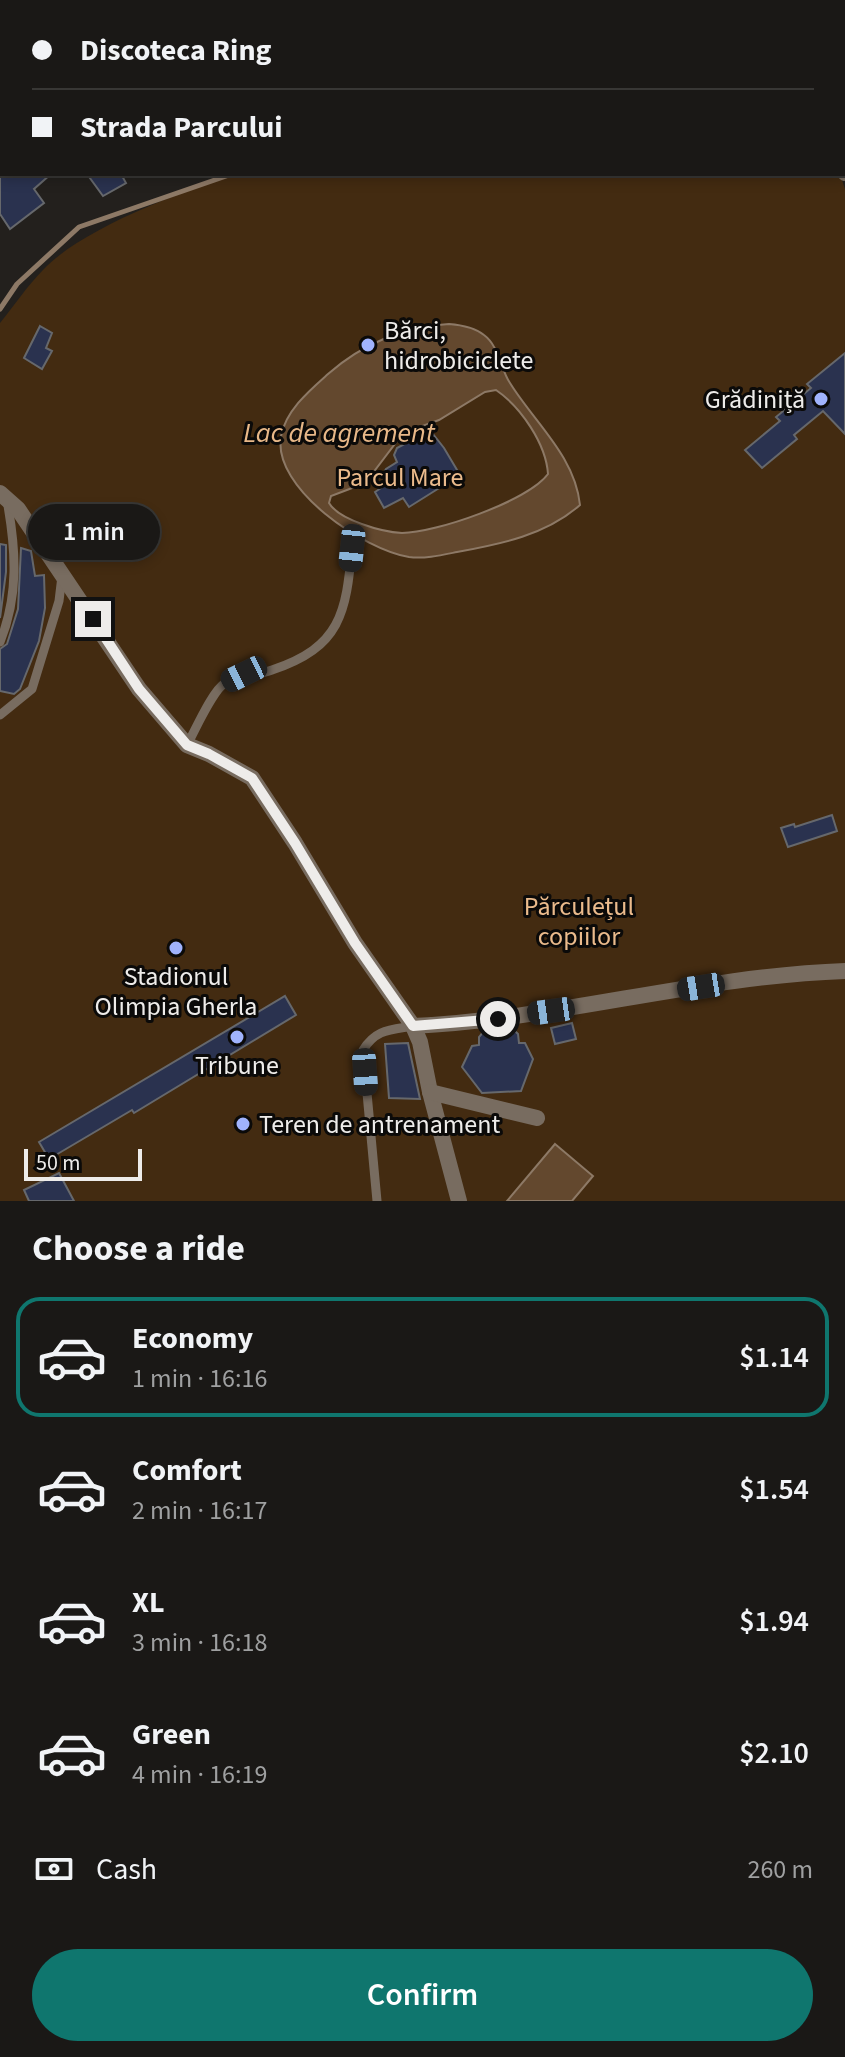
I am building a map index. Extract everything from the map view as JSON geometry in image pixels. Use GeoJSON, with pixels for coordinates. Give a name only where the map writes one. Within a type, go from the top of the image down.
{"type":"FeatureCollection","features":[{"type":"Feature","properties":{"kind":"street"},"geometry":{"type":"LineString","coordinates":[[3,495],[63,573],[139,689],[187,745],[252,778],[295,843],[355,943],[413,1026],[420,1042],[459,1201]]}},
{"type":"Feature","properties":{"kind":"street"},"geometry":{"type":"LineString","coordinates":[[413,1026],[471,1023],[786,973],[845,971]]}},
{"type":"Feature","properties":{"kind":"street"},"geometry":{"type":"LineString","coordinates":[[430,1092],[537,1118]]}},
{"type":"Feature","properties":{"kind":"lane"},"geometry":{"type":"LineString","coordinates":[[0,642],[10,616],[15,569],[12,531],[3,495]]}},
{"type":"Feature","properties":{"kind":"lane"},"geometry":{"type":"LineString","coordinates":[[187,745],[222,684],[244,674],[264,673],[292,663],[316,648],[337,624],[347,601],[352,548]]}},
{"type":"Feature","properties":{"kind":"lane"},"geometry":{"type":"LineString","coordinates":[[0,715],[32,689],[59,601],[63,573]]}},
{"type":"Feature","properties":{"kind":"lane"},"geometry":{"type":"LineString","coordinates":[[377,1201],[363,1050],[371,1037],[381,1032],[413,1026]]}},
{"type":"Feature","properties":{"kind":"green space","name":"Parcul Mare"},"geometry":{"type":"Polygon","coordinates":[[[231,176],[841,176],[845,189],[845,1201],[0,1201],[0,323],[26,289],[60,255],[107,226],[231,176]]]}},
{"type":"Feature","properties":{"kind":"water","name":"Lac de agrement"},"geometry":{"type":"Polygon","coordinates":[[[433,325],[468,327],[489,340],[510,383],[562,455],[577,487],[580,505],[553,524],[522,537],[490,546],[409,557],[369,543],[325,514],[291,476],[282,456],[281,436],[288,418],[300,401],[341,363],[385,338],[433,325]],[[496,390],[485,392],[439,420],[409,431],[398,440],[369,478],[360,485],[331,496],[329,503],[351,520],[402,533],[436,528],[480,514],[521,495],[548,474],[543,451],[531,427],[496,390]]]}},
{"type":"Feature","properties":{"kind":"water"},"geometry":{"type":"Polygon","coordinates":[[[555,1144],[593,1176],[572,1201],[507,1201],[555,1144]]]}},
{"type":"Feature","properties":{"kind":"building"},"geometry":{"type":"Polygon","coordinates":[[[0,176],[49,176],[34,189],[44,203],[10,229],[0,214],[0,176]]]}},
{"type":"Feature","properties":{"kind":"building"},"geometry":{"type":"Polygon","coordinates":[[[88,176],[122,176],[126,183],[103,196],[88,176]]]}},
{"type":"Feature","properties":{"kind":"building"},"geometry":{"type":"Polygon","coordinates":[[[40,326],[52,333],[46,348],[52,351],[42,369],[24,358],[40,326]]]}},
{"type":"Feature","properties":{"kind":"building","name":"Grădiniță"},"geometry":{"type":"Polygon","coordinates":[[[845,353],[845,434],[823,411],[794,435],[797,439],[762,468],[745,450],[780,421],[776,417],[811,388],[807,384],[845,353]]]}},
{"type":"Feature","properties":{"kind":"building"},"geometry":{"type":"Polygon","coordinates":[[[433,434],[460,475],[409,507],[403,498],[384,508],[375,492],[387,484],[382,476],[397,462],[394,455],[397,448],[421,435],[433,434]]]}},
{"type":"Feature","properties":{"kind":"building"},"geometry":{"type":"Polygon","coordinates":[[[0,544],[6,545],[6,572],[0,618],[0,544]]]}},
{"type":"Feature","properties":{"kind":"building"},"geometry":{"type":"Polygon","coordinates":[[[21,548],[31,551],[35,576],[44,575],[45,608],[39,641],[20,689],[14,694],[0,691],[0,649],[7,644],[18,609],[21,548]]]}},
{"type":"Feature","properties":{"kind":"building"},"geometry":{"type":"Polygon","coordinates":[[[832,815],[837,831],[788,847],[781,828],[794,824],[795,827],[832,815]]]}},
{"type":"Feature","properties":{"kind":"building"},"geometry":{"type":"Polygon","coordinates":[[[285,996],[296,1015],[134,1113],[132,1110],[49,1159],[39,1142],[285,996]]]}},
{"type":"Feature","properties":{"kind":"building"},"geometry":{"type":"Polygon","coordinates":[[[572,1023],[576,1039],[555,1044],[551,1028],[572,1023]]]}},
{"type":"Feature","properties":{"kind":"building"},"geometry":{"type":"Polygon","coordinates":[[[512,1028],[518,1034],[519,1043],[525,1043],[533,1059],[521,1091],[482,1093],[462,1067],[472,1046],[479,1045],[479,1037],[484,1031],[512,1028]]]}},
{"type":"Feature","properties":{"kind":"building"},"geometry":{"type":"Polygon","coordinates":[[[408,1043],[420,1099],[389,1098],[385,1044],[408,1043]]]}},
{"type":"Feature","properties":{"kind":"building"},"geometry":{"type":"Polygon","coordinates":[[[59,1173],[74,1201],[29,1201],[24,1190],[59,1173]]]}},
{"type":"Feature","properties":{"kind":"waterway"},"geometry":{"type":"LineString","coordinates":[[0,309],[17,284],[79,227],[226,176]]}},
{"type":"Feature","properties":{"kind":"place","name":"Bărci, hidrobiciclete"},"geometry":{"type":"Point","coordinates":[368,345]}},
{"type":"Feature","properties":{"kind":"place","name":"Grădiniță"},"geometry":{"type":"Point","coordinates":[821,399]}},
{"type":"Feature","properties":{"kind":"place","name":"Stadionul Olimpia Gherla"},"geometry":{"type":"Point","coordinates":[176,948]}},
{"type":"Feature","properties":{"kind":"place","name":"Tribune"},"geometry":{"type":"Point","coordinates":[237,1037]}},
{"type":"Feature","properties":{"kind":"place","name":"Teren de antrenament"},"geometry":{"type":"Point","coordinates":[243,1124]}},
{"type":"Feature","properties":{"kind":"route"},"geometry":{"type":"LineString","coordinates":[[93,619],[139,689],[187,745],[252,778],[355,943],[413,1026],[498,1019]]}},
{"type":"Feature","properties":{"kind":"park label","name":"Părculețul copiilor"},"geometry":{"type":"Point","coordinates":[579,921]}}]}
